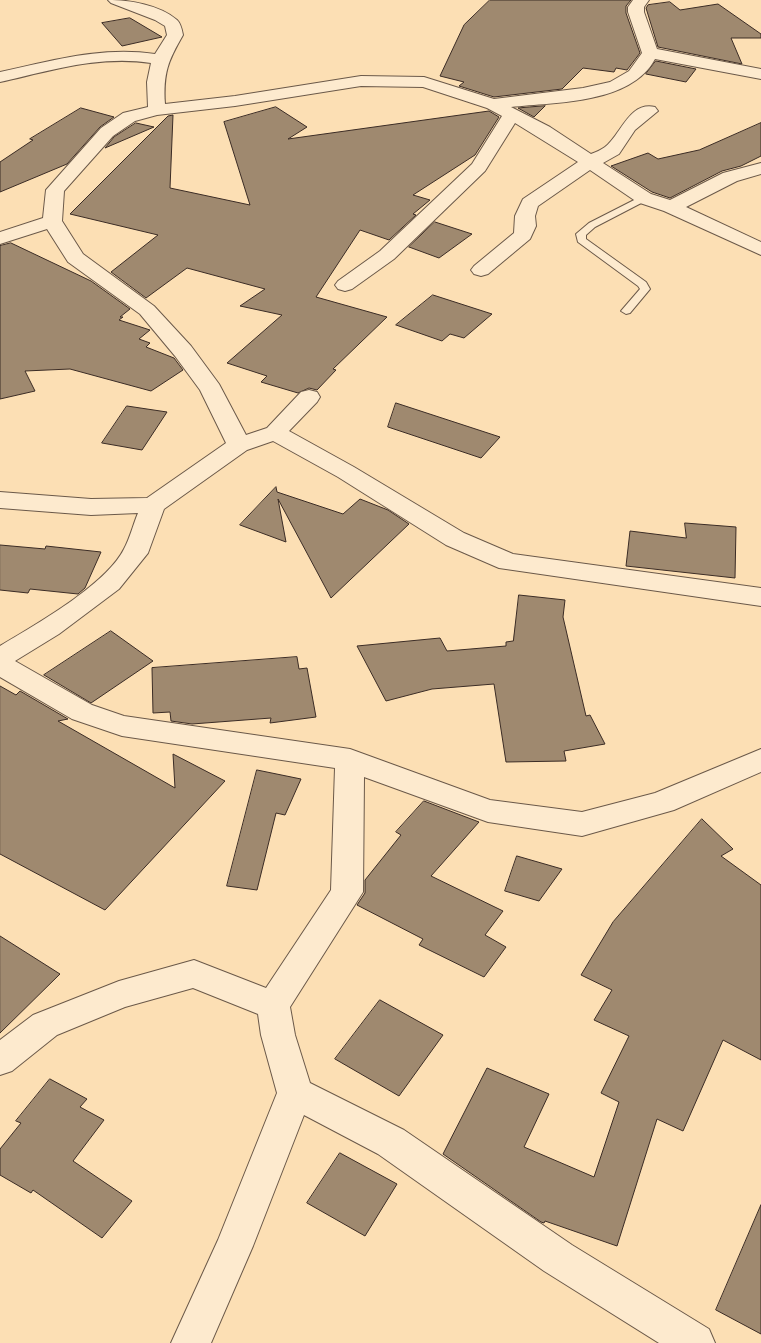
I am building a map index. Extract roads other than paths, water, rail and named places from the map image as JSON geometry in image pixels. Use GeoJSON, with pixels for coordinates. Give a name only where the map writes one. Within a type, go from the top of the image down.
{"type":"FeatureCollection","features":[{"type":"Feature","properties":{"kind":"street"},"geometry":{"type":"LineString","coordinates":[[116,0],[161,16],[172,24],[174,36],[160,60],[154,82],[157,110]]}},
{"type":"Feature","properties":{"kind":"street"},"geometry":{"type":"LineString","coordinates":[[494,104],[605,88],[627,81],[644,66],[650,54],[636,12],[636,7],[640,0]]}},
{"type":"Feature","properties":{"kind":"street"},"geometry":{"type":"LineString","coordinates":[[0,77],[101,54],[124,54],[160,60]]}},
{"type":"Feature","properties":{"kind":"street"},"geometry":{"type":"LineString","coordinates":[[650,54],[761,74]]}},
{"type":"Feature","properties":{"kind":"street"},"geometry":{"type":"LineString","coordinates":[[239,445],[211,389],[183,351],[147,310],[75,258],[52,221],[55,190],[107,132],[129,117],[157,110],[236,101],[361,81],[395,80],[424,82],[494,104],[544,131],[644,198],[671,207],[761,249]]}},
{"type":"Feature","properties":{"kind":"street"},"geometry":{"type":"LineString","coordinates":[[481,270],[523,235],[526,226],[525,216],[530,203],[546,189],[613,150],[629,126],[649,111]]}},
{"type":"Feature","properties":{"kind":"street"},"geometry":{"type":"LineString","coordinates":[[345,285],[387,255],[479,167],[512,114]]}},
{"type":"Feature","properties":{"kind":"street"},"geometry":{"type":"LineString","coordinates":[[671,207],[730,178],[761,168]]}},
{"type":"Feature","properties":{"kind":"street"},"geometry":{"type":"LineString","coordinates":[[0,238],[52,221]]}},
{"type":"Feature","properties":{"kind":"street"},"geometry":{"type":"LineString","coordinates":[[0,500],[91,507],[153,505],[239,445],[276,433],[308,397]]}},
{"type":"Feature","properties":{"kind":"street"},"geometry":{"type":"LineString","coordinates":[[276,433],[346,472],[455,539],[508,562],[761,597]]}},
{"type":"Feature","properties":{"kind":"street"},"geometry":{"type":"LineString","coordinates":[[0,658],[50,628],[110,583],[135,553],[153,505]]}},
{"type":"Feature","properties":{"kind":"street"},"geometry":{"type":"LineString","coordinates":[[0,665],[82,712],[122,726],[350,760],[488,811],[582,824],[663,802],[761,760]]}},
{"type":"Feature","properties":{"kind":"street"},"geometry":{"type":"LineString","coordinates":[[192,1343],[234,1246],[295,1093],[278,1035],[274,1005],[347,892],[350,760]]}},
{"type":"Feature","properties":{"kind":"street"},"geometry":{"type":"LineString","coordinates":[[0,1060],[45,1024],[119,995],[194,974],[274,1005]]}},
{"type":"Feature","properties":{"kind":"street"},"geometry":{"type":"LineString","coordinates":[[295,1093],[391,1142],[558,1258],[695,1343]]}},
{"type":"Feature","properties":{"kind":"lane"},"geometry":{"type":"LineString","coordinates":[[626,311],[645,289],[642,284],[581,240],[581,234],[644,198]]}}]}
